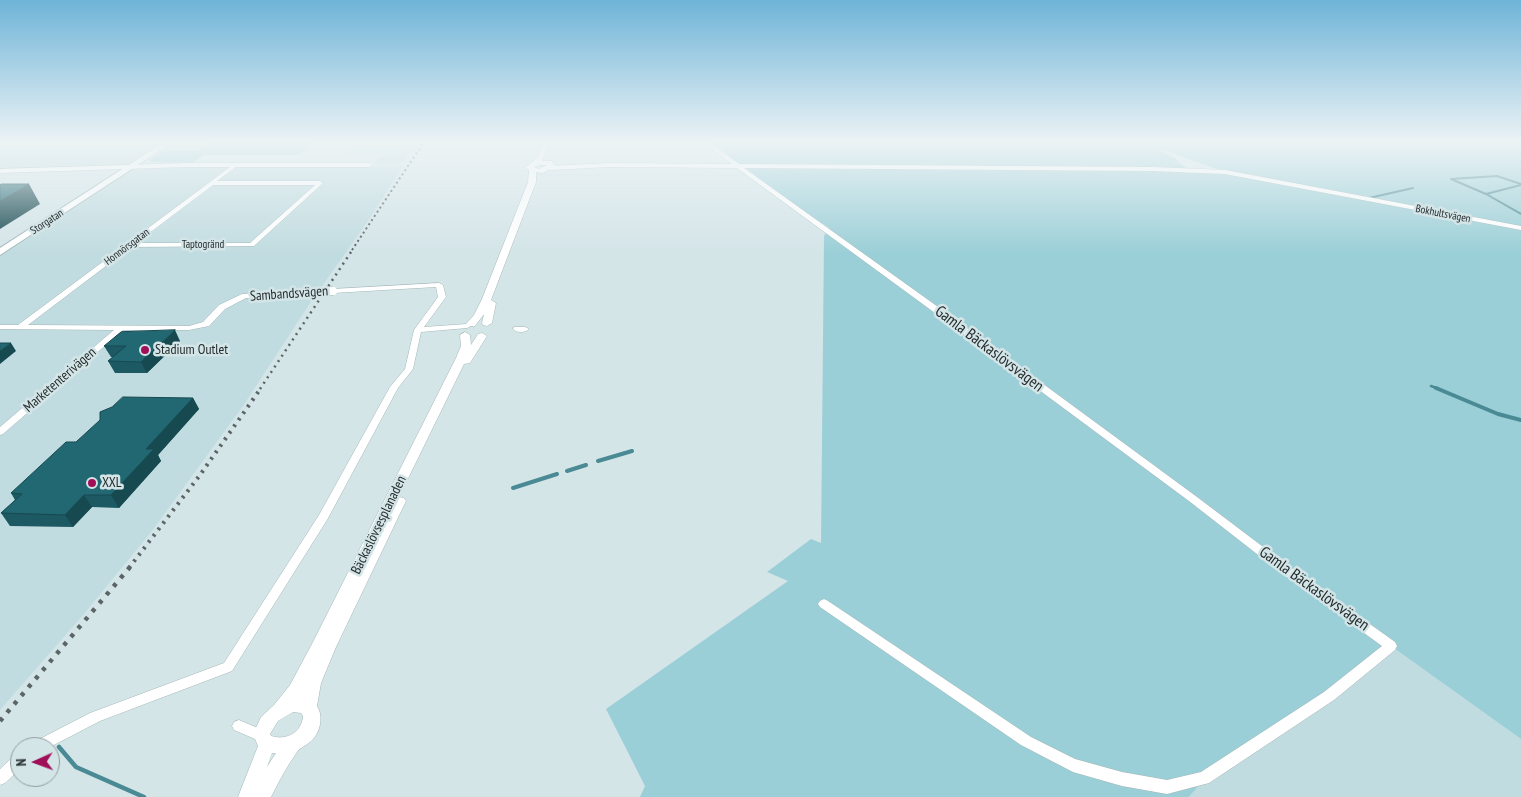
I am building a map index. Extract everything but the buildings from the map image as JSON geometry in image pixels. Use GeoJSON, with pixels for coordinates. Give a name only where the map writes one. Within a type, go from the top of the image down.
{"type":"FeatureCollection","features":[{"type":"Feature","properties":{"kind":"main road","name":"Storgatan"},"geometry":{"type":"LineString","coordinates":[[0,245],[107,179]]}},
{"type":"Feature","properties":{"kind":"main road","name":"Storgatan"},"geometry":{"type":"LineString","coordinates":[[0,252],[109,179]]}},
{"type":"Feature","properties":{"kind":"street","name":"Honnörsgatan"},"geometry":{"type":"LineString","coordinates":[[20,328],[215,179]]}},
{"type":"Feature","properties":{"kind":"street","name":"Bäckaslövsesplanaden"},"geometry":{"type":"LineString","coordinates":[[280,710],[296,690],[319,647],[461,358],[466,346],[466,330],[478,316],[487,299],[532,179]]}},
{"type":"Feature","properties":{"kind":"street","name":"Bäckaslövsesplanaden"},"geometry":{"type":"LineString","coordinates":[[308,707],[313,683],[328,647],[466,360],[484,330],[487,314],[538,179]]}},
{"type":"Feature","properties":{"kind":"street","name":"Gamla Bäckaslövsvägen"},"geometry":{"type":"LineString","coordinates":[[756,179],[1193,499],[1279,566],[1391,646],[1329,696],[1204,778],[1167,787],[1122,779],[1073,765],[1026,741],[824,604]]}},
{"type":"Feature","properties":{"kind":"street","name":"Bokhultsvägen"},"geometry":{"type":"LineString","coordinates":[[1263,179],[1521,228]]}},
{"type":"Feature","properties":{"kind":"street"},"geometry":{"type":"LineString","coordinates":[[210,183],[320,183],[271,228]]}},
{"type":"Feature","properties":{"kind":"street","name":"Taptogränd"},"geometry":{"type":"LineString","coordinates":[[129,245],[252,245],[271,228]]}},
{"type":"Feature","properties":{"kind":"street","name":"Sambandsvägen"},"geometry":{"type":"LineString","coordinates":[[0,328],[189,328],[206,324],[222,307],[245,296],[438,285],[442,297],[418,330]]}},
{"type":"Feature","properties":{"kind":"street","name":"Marketenterivägen"},"geometry":{"type":"LineString","coordinates":[[0,432],[120,329]]}},
{"type":"Feature","properties":{"kind":"street"},"geometry":{"type":"LineString","coordinates":[[56,737],[95,717],[228,666],[323,517],[394,387],[409,369],[418,330],[484,330]]}},
{"type":"Feature","properties":{"kind":"street"},"geometry":{"type":"LineString","coordinates":[[239,726],[264,740],[278,747],[293,743],[305,735],[310,727],[313,716],[308,707],[297,705],[280,710],[267,722],[264,740],[247,797]]}},
{"type":"Feature","properties":{"kind":"street"},"geometry":{"type":"LineString","coordinates":[[262,797],[276,768],[293,743]]}},
{"type":"Feature","properties":{"kind":"street"},"geometry":{"type":"LineString","coordinates":[[0,778],[10,769]]}},
{"type":"Feature","properties":{"kind":"shaded area"},"geometry":{"type":"Polygon","coordinates":[[[112,179],[395,179],[320,289],[285,292],[316,294],[243,406],[152,531],[84,614],[0,710],[0,252],[112,179]]]}},
{"type":"Feature","properties":{"kind":"shaded area"},"geometry":{"type":"Polygon","coordinates":[[[760,179],[1521,179],[1521,739],[1391,646],[1205,778],[1189,797],[640,797],[645,786],[606,709],[788,581],[767,572],[811,539],[821,543],[824,236],[829,228],[760,179]]]}},
{"type":"Feature","properties":{"kind":"shaded area"},"geometry":{"type":"Polygon","coordinates":[[[1391,646],[1521,739],[1521,797],[1189,797],[1204,778],[1391,646]]]}},
{"type":"Feature","properties":{"kind":"waterway"},"geometry":{"type":"LineString","coordinates":[[1451,179],[1486,194]]}},
{"type":"Feature","properties":{"kind":"waterway"},"geometry":{"type":"LineString","coordinates":[[1507,179],[1521,184]]}},
{"type":"Feature","properties":{"kind":"waterway"},"geometry":{"type":"LineString","coordinates":[[1486,194],[1521,185]]}},
{"type":"Feature","properties":{"kind":"waterway"},"geometry":{"type":"LineString","coordinates":[[1369,198],[1413,188]]}},
{"type":"Feature","properties":{"kind":"waterway"},"geometry":{"type":"LineString","coordinates":[[1486,194],[1521,214]]}},
{"type":"Feature","properties":{"kind":"waterway"},"geometry":{"type":"LineString","coordinates":[[1431,386],[1439,389]]}},
{"type":"Feature","properties":{"kind":"waterway"},"geometry":{"type":"LineString","coordinates":[[1436,388],[1498,414],[1521,420]]}},
{"type":"Feature","properties":{"kind":"waterway"},"geometry":{"type":"LineString","coordinates":[[598,461],[632,451]]}},
{"type":"Feature","properties":{"kind":"waterway"},"geometry":{"type":"LineString","coordinates":[[567,471],[586,465]]}},
{"type":"Feature","properties":{"kind":"waterway"},"geometry":{"type":"LineString","coordinates":[[513,488],[557,474]]}},
{"type":"Feature","properties":{"kind":"waterway"},"geometry":{"type":"LineString","coordinates":[[60,748],[76,767],[144,797]]}},
{"type":"Feature","properties":{"kind":"railway"},"geometry":{"type":"LineString","coordinates":[[352,250],[399,179]]}},
{"type":"Feature","properties":{"kind":"railway"},"geometry":{"type":"LineString","coordinates":[[260,389],[353,249]]}},
{"type":"Feature","properties":{"kind":"railway"},"geometry":{"type":"LineString","coordinates":[[129,568],[200,475],[261,388]]}},
{"type":"Feature","properties":{"kind":"railway"},"geometry":{"type":"LineString","coordinates":[[0,721],[130,567]]}},
{"type":"Feature","properties":{"kind":"place","name":"Stadium Outlet"},"geometry":{"type":"Point","coordinates":[145,350]}},
{"type":"Feature","properties":{"kind":"place","name":"XXL"},"geometry":{"type":"Point","coordinates":[92,483]}}]}
